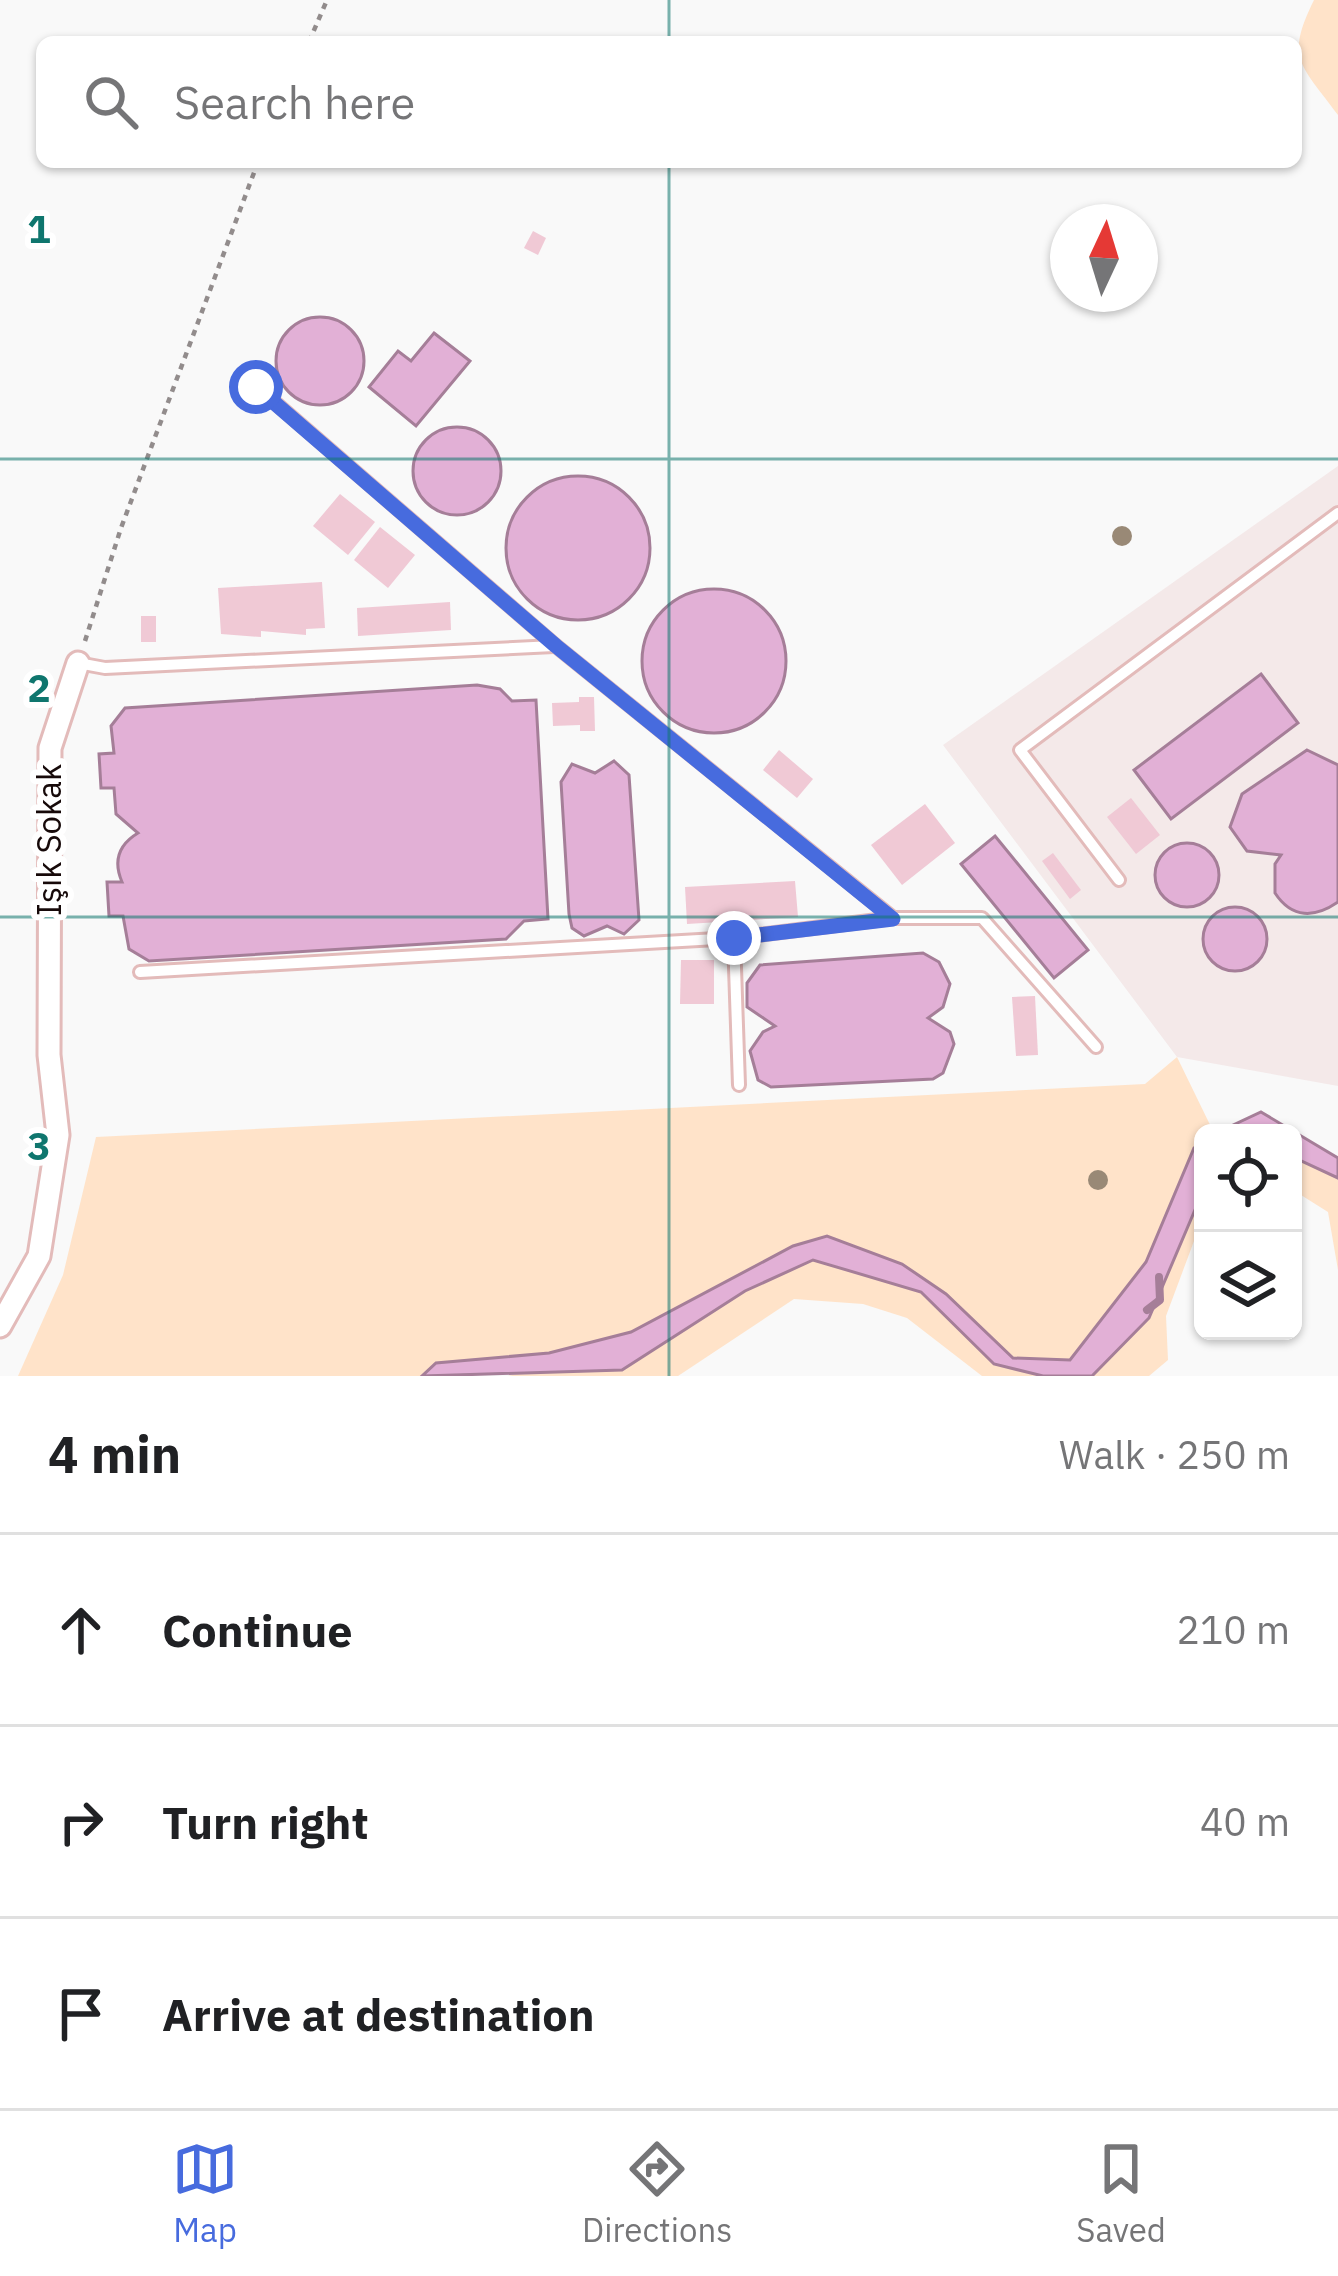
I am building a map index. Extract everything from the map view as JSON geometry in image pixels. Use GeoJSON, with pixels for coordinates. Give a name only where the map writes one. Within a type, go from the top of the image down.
{"type":"FeatureCollection","features":[{"type":"Feature","properties":{"kind":"street","name":"Işık Sokak"},"geometry":{"type":"LineString","coordinates":[[0,1326],[39,1256],[58,1135],[49,1055],[50,748],[78,663]]}},
{"type":"Feature","properties":{"kind":"lane"},"geometry":{"type":"LineString","coordinates":[[256,387],[556,646],[893,919]]}},
{"type":"Feature","properties":{"kind":"lane"},"geometry":{"type":"LineString","coordinates":[[1119,880],[1020,750],[1338,513]]}},
{"type":"Feature","properties":{"kind":"lane"},"geometry":{"type":"LineString","coordinates":[[78,663],[105,668],[556,646]]}},
{"type":"Feature","properties":{"kind":"lane"},"geometry":{"type":"LineString","coordinates":[[140,972],[734,938],[893,919],[982,918],[1096,1047]]}},
{"type":"Feature","properties":{"kind":"lane"},"geometry":{"type":"LineString","coordinates":[[734,938],[739,1085]]}},
{"type":"Feature","properties":{"kind":"path"},"geometry":{"type":"LineString","coordinates":[[312,36],[327,0]]}},
{"type":"Feature","properties":{"kind":"path"},"geometry":{"type":"LineString","coordinates":[[78,663],[121,528],[256,168]]}},
{"type":"Feature","properties":{"kind":"shaded area"},"geometry":{"type":"Polygon","coordinates":[[[1314,0],[1338,0],[1338,115],[1302,62],[1300,36],[1314,0]]]}},
{"type":"Feature","properties":{"kind":"shaded area"},"geometry":{"type":"Polygon","coordinates":[[[320,317],[337,320],[351,330],[361,344],[361,378],[351,392],[337,402],[320,405],[303,402],[289,392],[279,378],[276,361],[279,344],[289,330],[303,320],[320,317]]]}},
{"type":"Feature","properties":{"kind":"shaded area"},"geometry":{"type":"Polygon","coordinates":[[[434,333],[470,361],[416,426],[369,387],[398,351],[411,361],[434,333]]]}},
{"type":"Feature","properties":{"kind":"shaded area"},"geometry":{"type":"Polygon","coordinates":[[[457,427],[474,430],[488,440],[498,454],[498,488],[488,502],[474,512],[457,515],[440,512],[426,502],[416,488],[413,471],[416,454],[426,440],[440,430],[457,427]]]}},
{"type":"Feature","properties":{"kind":"shaded area"},"geometry":{"type":"Polygon","coordinates":[[[1338,466],[1338,1086],[1177,1057],[943,745],[1338,466]]]}},
{"type":"Feature","properties":{"kind":"shaded area"},"geometry":{"type":"Polygon","coordinates":[[[578,476],[605,482],[629,497],[644,521],[650,548],[644,575],[629,599],[605,614],[578,620],[551,614],[527,599],[512,575],[506,548],[512,521],[527,497],[551,482],[578,476]]]}},
{"type":"Feature","properties":{"kind":"shaded area"},"geometry":{"type":"Polygon","coordinates":[[[714,589],[741,595],[765,610],[780,634],[786,661],[780,688],[765,712],[741,727],[714,733],[687,727],[663,712],[648,688],[642,661],[648,634],[663,610],[687,595],[714,589]]]}},
{"type":"Feature","properties":{"kind":"shaded area"},"geometry":{"type":"Polygon","coordinates":[[[1261,674],[1298,723],[1171,819],[1134,770],[1261,674]]]}},
{"type":"Feature","properties":{"kind":"shaded area"},"geometry":{"type":"Polygon","coordinates":[[[477,685],[500,689],[512,701],[536,700],[548,919],[524,921],[506,939],[149,961],[129,949],[123,916],[109,916],[107,882],[122,882],[119,854],[138,833],[116,814],[114,788],[101,788],[99,754],[114,753],[111,726],[125,708],[477,685]]]}},
{"type":"Feature","properties":{"kind":"shaded area"},"geometry":{"type":"Polygon","coordinates":[[[1307,750],[1338,765],[1338,902],[1304,913],[1289,908],[1275,893],[1275,864],[1281,855],[1247,851],[1230,827],[1242,794],[1307,750]]]}},
{"type":"Feature","properties":{"kind":"shaded area"},"geometry":{"type":"Polygon","coordinates":[[[614,761],[629,775],[639,920],[624,934],[607,926],[584,936],[572,928],[569,914],[561,782],[572,764],[595,773],[614,761]]]}},
{"type":"Feature","properties":{"kind":"shaded area"},"geometry":{"type":"Polygon","coordinates":[[[995,836],[1088,950],[1054,978],[961,864],[995,836]]]}},
{"type":"Feature","properties":{"kind":"shaded area"},"geometry":{"type":"Polygon","coordinates":[[[1187,843],[1209,853],[1219,875],[1209,897],[1187,907],[1165,897],[1155,875],[1165,853],[1187,843]]]}},
{"type":"Feature","properties":{"kind":"shaded area"},"geometry":{"type":"Polygon","coordinates":[[[1235,907],[1258,916],[1267,939],[1258,962],[1235,971],[1212,962],[1203,939],[1212,916],[1235,907]]]}},
{"type":"Feature","properties":{"kind":"shaded area"},"geometry":{"type":"Polygon","coordinates":[[[923,953],[939,962],[950,984],[943,1007],[928,1018],[950,1032],[954,1044],[943,1073],[933,1079],[771,1087],[758,1080],[750,1051],[763,1032],[775,1026],[747,1007],[747,983],[760,965],[923,953]]]}},
{"type":"Feature","properties":{"kind":"shaded area"},"geometry":{"type":"Polygon","coordinates":[[[1177,1057],[1210,1124],[1194,1124],[1194,1149],[1146,1262],[1070,1360],[1013,1358],[946,1294],[902,1264],[827,1236],[793,1246],[631,1332],[549,1353],[436,1363],[422,1376],[18,1376],[63,1275],[96,1137],[1145,1084],[1177,1057]]]}},
{"type":"Feature","properties":{"kind":"shaded area"},"geometry":{"type":"Polygon","coordinates":[[[1261,1112],[1281,1124],[1235,1124],[1261,1112]]]}},
{"type":"Feature","properties":{"kind":"shaded area"},"geometry":{"type":"Polygon","coordinates":[[[1302,1136],[1338,1158],[1338,1178],[1302,1161],[1302,1136]]]}},
{"type":"Feature","properties":{"kind":"shaded area"},"geometry":{"type":"Polygon","coordinates":[[[1194,1148],[1194,1212],[1149,1318],[1092,1376],[1043,1376],[994,1364],[921,1292],[813,1260],[745,1291],[622,1370],[422,1376],[436,1363],[549,1353],[631,1332],[793,1246],[827,1236],[902,1264],[946,1294],[1013,1358],[1070,1360],[1146,1262],[1194,1148]]]}},
{"type":"Feature","properties":{"kind":"shaded area"},"geometry":{"type":"Polygon","coordinates":[[[1302,1161],[1338,1178],[1338,1270],[1328,1212],[1302,1196],[1302,1161]]]}},
{"type":"Feature","properties":{"kind":"shaded area"},"geometry":{"type":"Polygon","coordinates":[[[1194,1212],[1194,1241],[1166,1316],[1168,1360],[1149,1376],[1092,1376],[1149,1318],[1194,1212]]]}},
{"type":"Feature","properties":{"kind":"shaded area"},"geometry":{"type":"Polygon","coordinates":[[[813,1260],[921,1292],[994,1364],[1043,1376],[982,1376],[907,1318],[863,1304],[794,1299],[678,1376],[508,1376],[539,1369],[622,1370],[745,1291],[813,1260]]]}},
{"type":"Feature","properties":{"kind":"building"},"geometry":{"type":"Polygon","coordinates":[[[533,231],[546,238],[538,255],[524,248],[533,231]]]}},
{"type":"Feature","properties":{"kind":"building"},"geometry":{"type":"Polygon","coordinates":[[[340,494],[375,522],[348,555],[313,526],[340,494]]]}},
{"type":"Feature","properties":{"kind":"building"},"geometry":{"type":"Polygon","coordinates":[[[380,527],[415,555],[388,588],[354,560],[380,527]]]}},
{"type":"Feature","properties":{"kind":"building"},"geometry":{"type":"Polygon","coordinates":[[[322,582],[325,628],[306,629],[306,635],[221,634],[218,588],[322,582]]]}},
{"type":"Feature","properties":{"kind":"building"},"geometry":{"type":"Polygon","coordinates":[[[450,602],[451,630],[358,636],[357,608],[450,602]]]}},
{"type":"Feature","properties":{"kind":"building"},"geometry":{"type":"Polygon","coordinates":[[[141,616],[156,616],[156,642],[141,642],[141,616]]]}},
{"type":"Feature","properties":{"kind":"building"},"geometry":{"type":"Polygon","coordinates":[[[579,697],[594,697],[595,731],[580,731],[580,725],[553,726],[552,703],[579,702],[579,697]]]}},
{"type":"Feature","properties":{"kind":"building"},"geometry":{"type":"Polygon","coordinates":[[[779,750],[813,779],[797,798],[763,770],[779,750]]]}},
{"type":"Feature","properties":{"kind":"building"},"geometry":{"type":"Polygon","coordinates":[[[1131,798],[1160,835],[1136,854],[1107,817],[1131,798]]]}},
{"type":"Feature","properties":{"kind":"building"},"geometry":{"type":"Polygon","coordinates":[[[925,804],[955,843],[902,885],[871,845],[925,804]]]}},
{"type":"Feature","properties":{"kind":"building"},"geometry":{"type":"Polygon","coordinates":[[[1053,853],[1081,890],[1070,899],[1042,861],[1053,853]]]}},
{"type":"Feature","properties":{"kind":"building"},"geometry":{"type":"Polygon","coordinates":[[[795,881],[798,917],[687,924],[685,887],[795,881]]]}},
{"type":"Feature","properties":{"kind":"building"},"geometry":{"type":"Polygon","coordinates":[[[681,960],[714,960],[714,1004],[680,1004],[681,960]]]}},
{"type":"Feature","properties":{"kind":"building"},"geometry":{"type":"Polygon","coordinates":[[[1035,996],[1038,1055],[1016,1056],[1012,997],[1035,996]]]}},
{"type":"Feature","properties":{"kind":"waterway"},"geometry":{"type":"LineString","coordinates":[[1147,1310],[1160,1300],[1159,1277]]}},
{"type":"Feature","properties":{"kind":"route"},"geometry":{"type":"LineString","coordinates":[[256,387],[556,646],[893,919],[734,938]]}}]}
